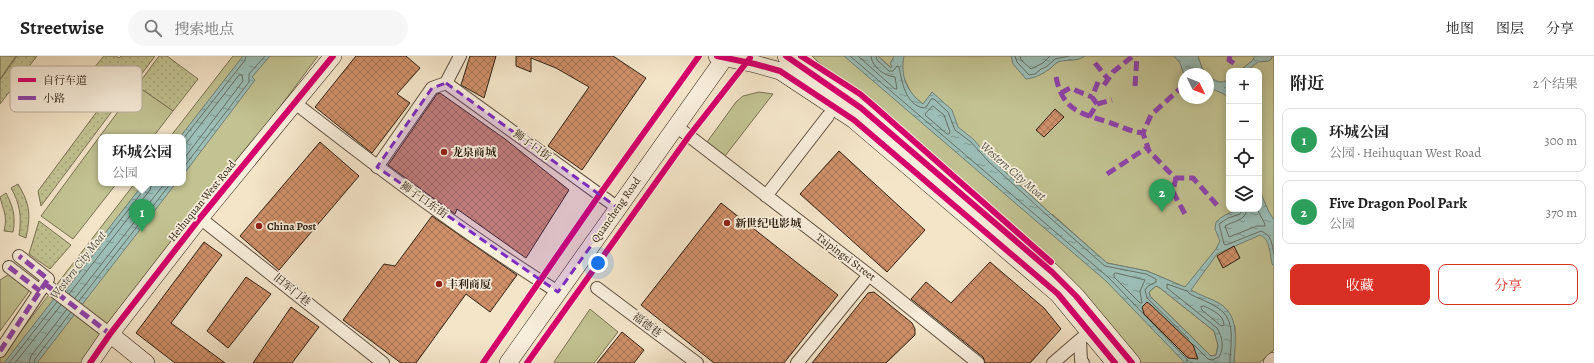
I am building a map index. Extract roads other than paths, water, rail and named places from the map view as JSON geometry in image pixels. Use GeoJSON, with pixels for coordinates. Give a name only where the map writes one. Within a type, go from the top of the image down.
{"type":"FeatureCollection","features":[{"type":"Feature","properties":{"kind":"main road","name":"Heihuquan West Road"},"geometry":{"type":"LineString","coordinates":[[90,363],[110,334],[200,218],[333,56]]}},
{"type":"Feature","properties":{"kind":"main road"},"geometry":{"type":"LineString","coordinates":[[786,56],[861,108],[1052,272],[1076,296],[1132,363]]}},
{"type":"Feature","properties":{"kind":"main road"},"geometry":{"type":"LineString","coordinates":[[722,57],[780,71],[854,120],[1058,294],[1085,336],[1115,363]]}},
{"type":"Feature","properties":{"kind":"main road","name":"Quancheng Road"},"geometry":{"type":"LineString","coordinates":[[508,363],[676,126],[722,57]]}},
{"type":"Feature","properties":{"kind":"main road"},"geometry":{"type":"LineString","coordinates":[[110,334],[146,363]]}},
{"type":"Feature","properties":{"kind":"street"},"geometry":{"type":"LineString","coordinates":[[377,167],[432,88],[446,82],[460,56]]}},
{"type":"Feature","properties":{"kind":"street","name":"狮子口街"},"geometry":{"type":"LineString","coordinates":[[446,82],[618,208]]}},
{"type":"Feature","properties":{"kind":"street","name":"狮子口东街"},"geometry":{"type":"LineString","coordinates":[[295,103],[377,167],[476,237],[558,292]]}},
{"type":"Feature","properties":{"kind":"street"},"geometry":{"type":"LineString","coordinates":[[766,196],[828,116]]}},
{"type":"Feature","properties":{"kind":"street","name":"Taipingsi Street"},"geometry":{"type":"LineString","coordinates":[[676,126],[869,275],[976,362]]}},
{"type":"Feature","properties":{"kind":"street","name":"旧军门巷"},"geometry":{"type":"LineString","coordinates":[[200,218],[383,363]]}},
{"type":"Feature","properties":{"kind":"street"},"geometry":{"type":"LineString","coordinates":[[0,351],[48,279],[19,256]]}},
{"type":"Feature","properties":{"kind":"street"},"geometry":{"type":"LineString","coordinates":[[9,267],[110,334]]}},
{"type":"Feature","properties":{"kind":"street"},"geometry":{"type":"LineString","coordinates":[[797,363],[869,275]]}},
{"type":"Feature","properties":{"kind":"street","name":"福德巷"},"geometry":{"type":"LineString","coordinates":[[597,288],[697,363]]}},
{"type":"Feature","properties":{"kind":"street"},"geometry":{"type":"LineString","coordinates":[[1053,363],[1085,336]]}},
{"type":"Feature","properties":{"kind":"street"},"geometry":{"type":"LineString","coordinates":[[1083,363],[1081,360],[1085,336]]}},
{"type":"Feature","properties":{"kind":"water"},"geometry":{"type":"Polygon","coordinates":[[[243,56],[270,56],[252,77],[255,80],[186,171],[186,134],[182,134],[243,56]]]}},
{"type":"Feature","properties":{"kind":"water"},"geometry":{"type":"Polygon","coordinates":[[[844,56],[878,56],[891,68],[892,66],[890,64],[894,56],[904,56],[904,77],[909,89],[917,99],[923,104],[932,92],[952,110],[958,127],[973,139],[991,159],[1051,214],[1107,263],[1147,271],[1185,287],[1216,249],[1220,241],[1215,229],[1216,222],[1226,215],[1235,212],[1262,212],[1262,196],[1274,220],[1274,266],[1272,264],[1268,243],[1260,235],[1217,254],[1191,290],[1222,305],[1232,317],[1235,332],[1234,363],[1185,363],[1106,281],[844,56]],[[1156,286],[1149,292],[1150,296],[1211,356],[1216,355],[1218,345],[1214,331],[1160,288],[1156,286]]]}},
{"type":"Feature","properties":{"kind":"water"},"geometry":{"type":"Polygon","coordinates":[[[1011,56],[1085,56],[1079,59],[1058,62],[1043,73],[1026,79],[1013,64],[1011,56]]]}},
{"type":"Feature","properties":{"kind":"water"},"geometry":{"type":"Polygon","coordinates":[[[1174,56],[1198,56],[1202,68],[1182,68],[1180,63],[1174,56]]]}},
{"type":"Feature","properties":{"kind":"water"},"geometry":{"type":"Polygon","coordinates":[[[1255,56],[1272,56],[1269,61],[1258,62],[1250,68],[1243,68],[1252,61],[1255,56]]]}},
{"type":"Feature","properties":{"kind":"water"},"geometry":{"type":"Polygon","coordinates":[[[1214,80],[1218,82],[1226,81],[1226,96],[1214,90],[1214,80]]]}},
{"type":"Feature","properties":{"kind":"water"},"geometry":{"type":"Polygon","coordinates":[[[142,186],[174,186],[37,363],[4,363],[142,186]]]}},
{"type":"Feature","properties":{"kind":"place","name":"龙泉商城"},"geometry":{"type":"Point","coordinates":[444,152]}},
{"type":"Feature","properties":{"kind":"place","name":"Five Dragon Pool Park"},"geometry":{"type":"Point","coordinates":[1162,212]}},
{"type":"Feature","properties":{"kind":"place","name":"新世纪电影城"},"geometry":{"type":"Point","coordinates":[727,223]}},
{"type":"Feature","properties":{"kind":"place","name":"China Post"},"geometry":{"type":"Point","coordinates":[259,226]}},
{"type":"Feature","properties":{"kind":"place","name":"环城公园"},"geometry":{"type":"Point","coordinates":[142,232]}},
{"type":"Feature","properties":{"kind":"place","name":"丰利商厦"},"geometry":{"type":"Point","coordinates":[439,284]}},
{"type":"Feature","properties":{"kind":"water label","name":"Western City Moat"},"geometry":{"type":"Point","coordinates":[1013,171]}},
{"type":"Feature","properties":{"kind":"water label","name":"Western City Moat"},"geometry":{"type":"Point","coordinates":[78,265]}}]}
